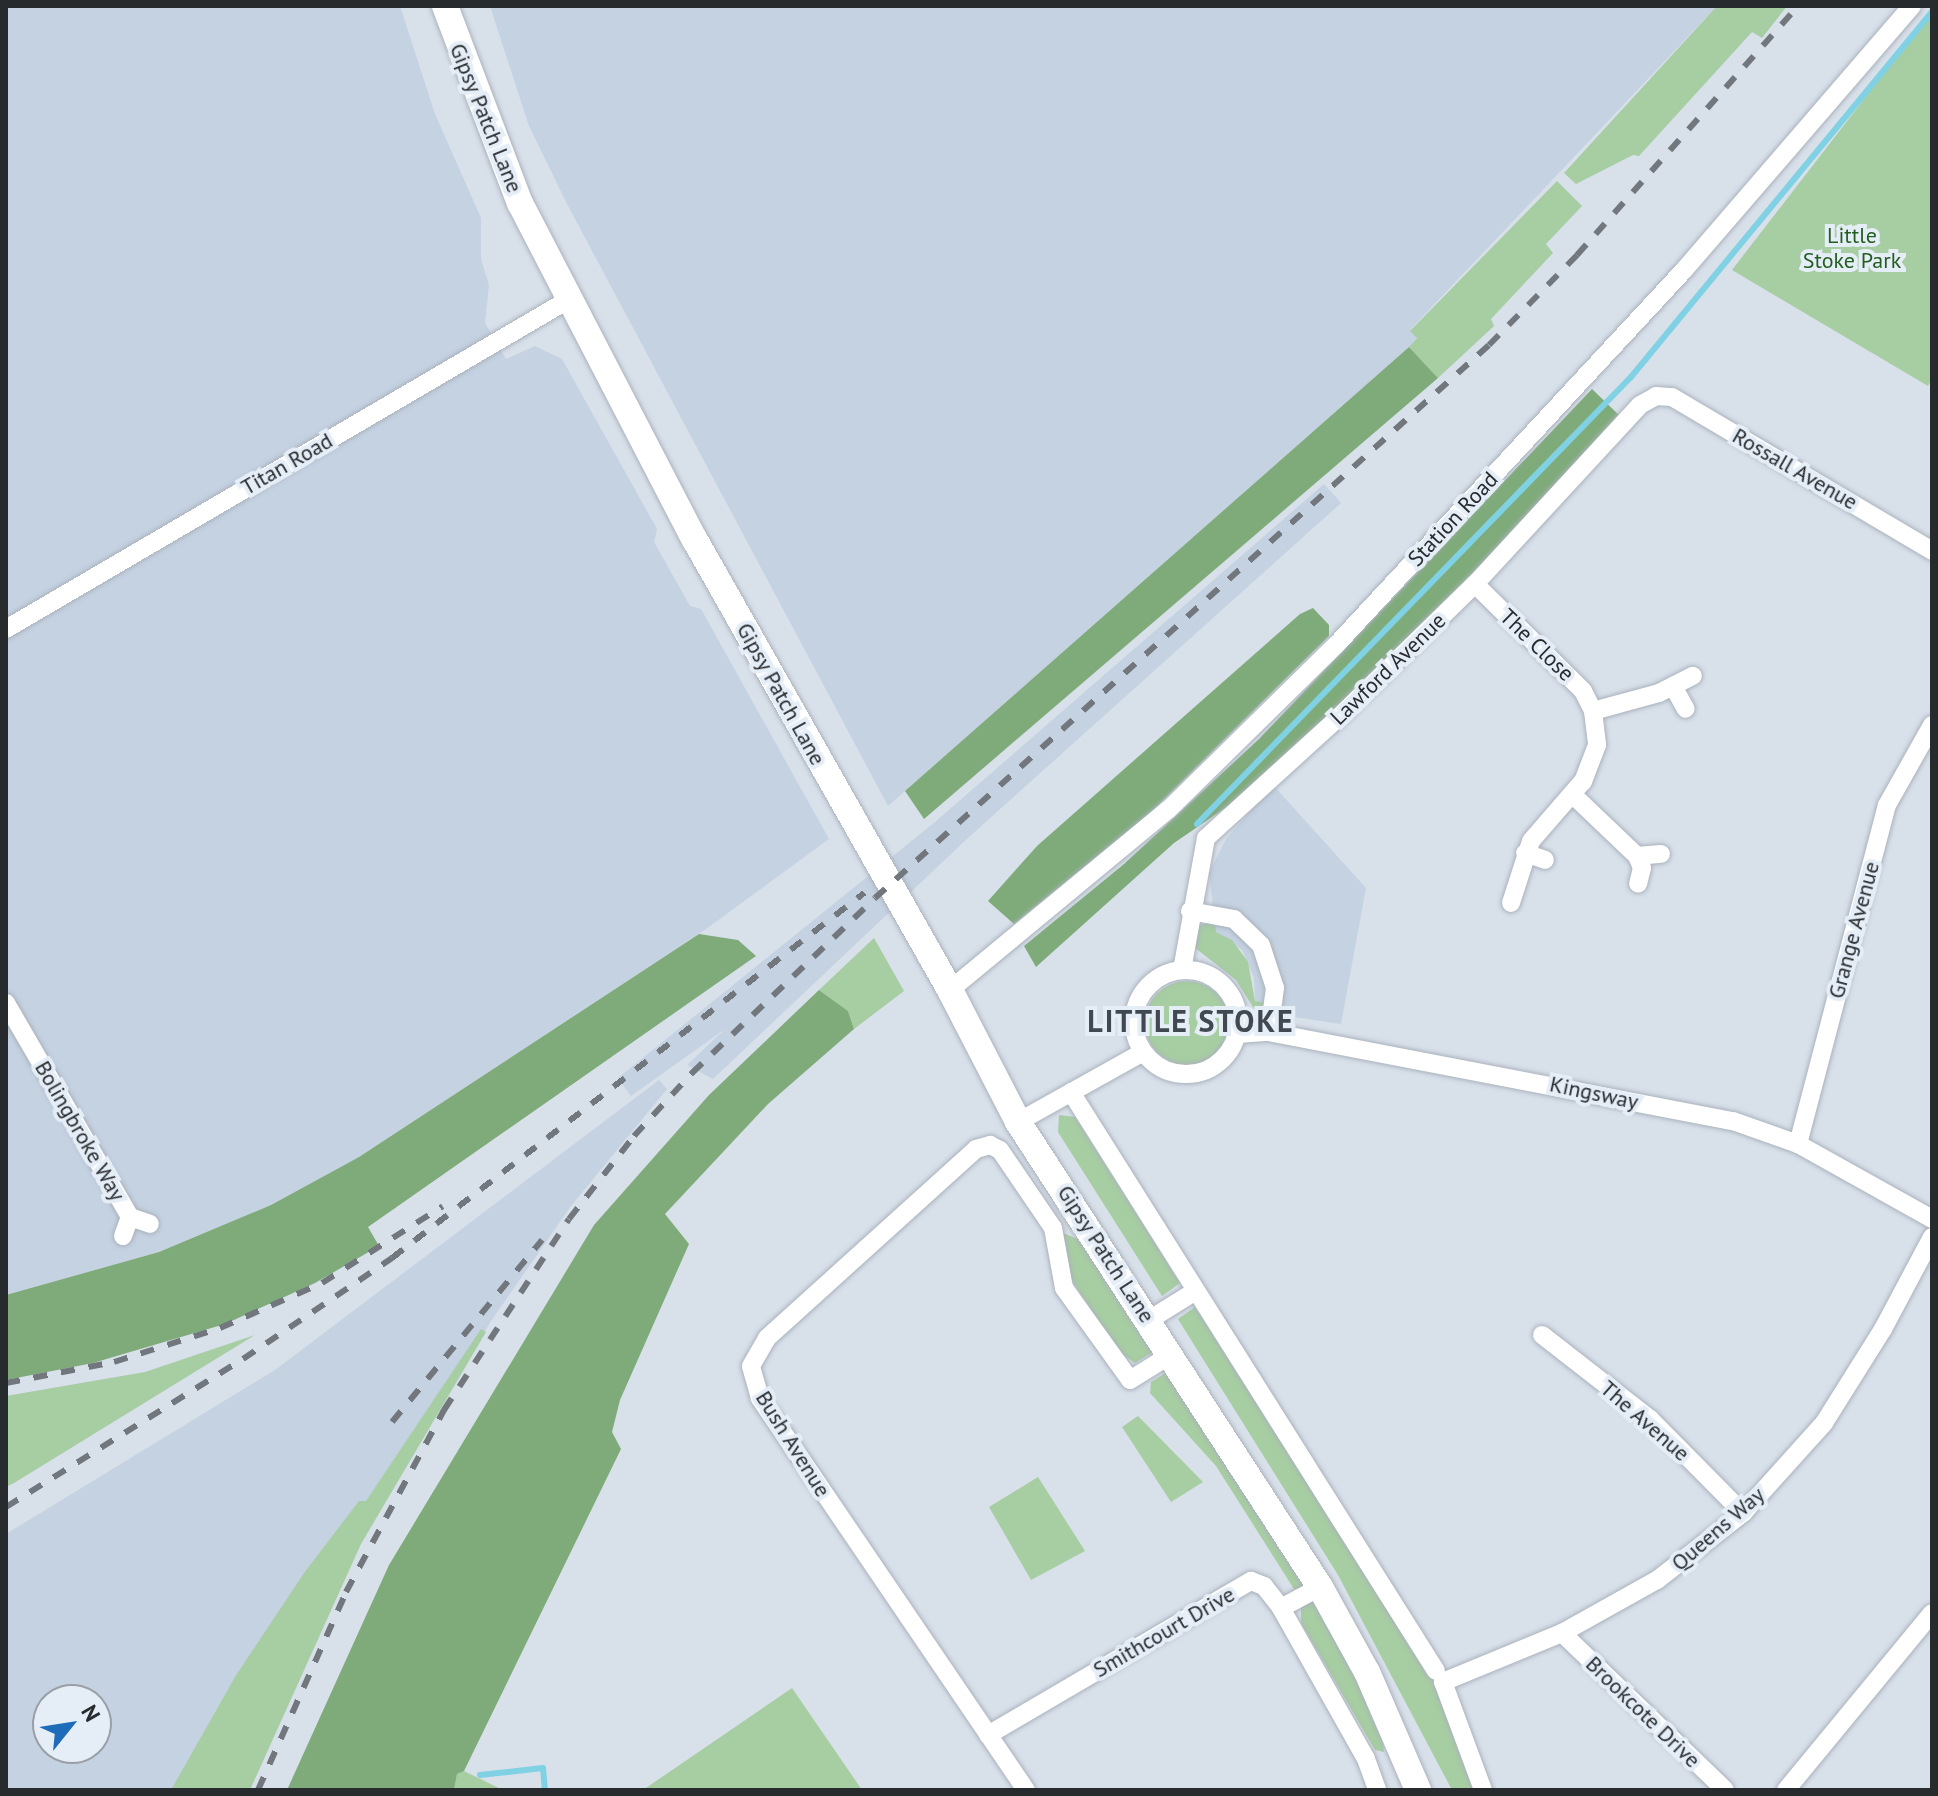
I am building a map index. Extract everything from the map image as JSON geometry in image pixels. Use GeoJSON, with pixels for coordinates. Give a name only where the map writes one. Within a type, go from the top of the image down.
{"type":"FeatureCollection","features":[{"type":"Feature","properties":{"kind":"main road","name":"Gipsy Patch Lane"},"geometry":{"type":"LineString","coordinates":[[445,6],[520,203],[568,300],[871,857],[950,990],[1018,1122],[1172,1354],[1320,1587],[1395,1731],[1418,1790]]}},
{"type":"Feature","properties":{"kind":"main road","name":"Gipsy Patch Lane"},"geometry":{"type":"LineString","coordinates":[[1395,1731],[1435,1790]]}},
{"type":"Feature","properties":{"kind":"street","name":"Station Road"},"geometry":{"type":"LineString","coordinates":[[950,990],[1169,809],[1337,644],[1684,270],[1912,6]]}},
{"type":"Feature","properties":{"kind":"street","name":"Titan Road"},"geometry":{"type":"LineString","coordinates":[[6,629],[568,300]]}},
{"type":"Feature","properties":{"kind":"street","name":"Rossall Avenue"},"geometry":{"type":"LineString","coordinates":[[1656,396],[1672,397],[1932,551]]}},
{"type":"Feature","properties":{"kind":"street","name":"Lawford Avenue"},"geometry":{"type":"LineString","coordinates":[[1182,970],[1190,911],[1206,838],[1475,584],[1640,405],[1656,396]]}},
{"type":"Feature","properties":{"kind":"street","name":"The Close"},"geometry":{"type":"LineString","coordinates":[[1475,584],[1568,673],[1593,711]]}},
{"type":"Feature","properties":{"kind":"street"},"geometry":{"type":"LineString","coordinates":[[1511,903],[1525,853],[1573,795],[1597,745],[1593,711],[1673,686],[1693,676]]}},
{"type":"Feature","properties":{"kind":"street"},"geometry":{"type":"LineString","coordinates":[[1673,686],[1686,709]]}},
{"type":"Feature","properties":{"kind":"street","name":"Grange Avenue"},"geometry":{"type":"LineString","coordinates":[[1798,1144],[1887,805],[1932,725]]}},
{"type":"Feature","properties":{"kind":"street"},"geometry":{"type":"LineString","coordinates":[[1573,795],[1637,856],[1642,868],[1638,884]]}},
{"type":"Feature","properties":{"kind":"street"},"geometry":{"type":"LineString","coordinates":[[1525,853],[1545,860]]}},
{"type":"Feature","properties":{"kind":"street"},"geometry":{"type":"LineString","coordinates":[[1637,856],[1661,854]]}},
{"type":"Feature","properties":{"kind":"street"},"geometry":{"type":"LineString","coordinates":[[1190,911],[1234,919],[1261,945],[1275,988],[1269,1032]]}},
{"type":"Feature","properties":{"kind":"street"},"geometry":{"type":"LineString","coordinates":[[1182,970],[1206,975],[1225,989],[1234,1003],[1237,1034],[1219,1063],[1195,1073],[1170,1073],[1143,1052],[1133,1023],[1142,993],[1167,973],[1182,970]]}},
{"type":"Feature","properties":{"kind":"street","name":"Bolingbroke Way"},"geometry":{"type":"LineString","coordinates":[[6,1003],[130,1217],[150,1224]]}},
{"type":"Feature","properties":{"kind":"street","name":"Kingsway"},"geometry":{"type":"LineString","coordinates":[[1237,1034],[1269,1032],[1733,1121],[1798,1144],[1932,1219]]}},
{"type":"Feature","properties":{"kind":"street"},"geometry":{"type":"LineString","coordinates":[[1018,1122],[1143,1052]]}},
{"type":"Feature","properties":{"kind":"street"},"geometry":{"type":"LineString","coordinates":[[1071,1092],[1414,1656],[1439,1676],[1483,1790]]}},
{"type":"Feature","properties":{"kind":"street","name":"Gipsy Patch Lane"},"geometry":{"type":"LineString","coordinates":[[990,1145],[1000,1150],[1053,1228],[1064,1288],[1130,1380],[1172,1354]]}},
{"type":"Feature","properties":{"kind":"street","name":"Bush Avenue"},"geometry":{"type":"LineString","coordinates":[[990,1145],[976,1149],[767,1338],[751,1366],[760,1398],[1026,1790]]}},
{"type":"Feature","properties":{"kind":"street","name":"Bolingbroke Way"},"geometry":{"type":"LineString","coordinates":[[123,1236],[130,1217]]}},
{"type":"Feature","properties":{"kind":"street","name":"Queens Way"},"geometry":{"type":"LineString","coordinates":[[1439,1676],[1562,1633],[1657,1580],[1743,1513],[1824,1423],[1883,1329],[1932,1237]]}},
{"type":"Feature","properties":{"kind":"street"},"geometry":{"type":"LineString","coordinates":[[1149,1320],[1194,1292]]}},
{"type":"Feature","properties":{"kind":"street","name":"The Avenue"},"geometry":{"type":"LineString","coordinates":[[1542,1335],[1650,1419],[1743,1513]]}},
{"type":"Feature","properties":{"kind":"street","name":"Smithcourt Drive"},"geometry":{"type":"LineString","coordinates":[[988,1735],[1251,1581],[1264,1586],[1281,1608],[1366,1759],[1377,1790]]}},
{"type":"Feature","properties":{"kind":"street"},"geometry":{"type":"LineString","coordinates":[[1281,1608],[1320,1587]]}},
{"type":"Feature","properties":{"kind":"street"},"geometry":{"type":"LineString","coordinates":[[1786,1790],[1932,1613]]}},
{"type":"Feature","properties":{"kind":"street","name":"Brookcote Drive"},"geometry":{"type":"LineString","coordinates":[[1562,1633],[1725,1790]]}},
{"type":"Feature","properties":{"kind":"shaded area"},"geometry":{"type":"Polygon","coordinates":[[[6,6],[400,6],[435,114],[481,218],[481,259],[489,285],[485,323],[506,359],[535,346],[562,359],[657,529],[654,542],[690,606],[701,609],[829,839],[706,929],[359,1157],[271,1205],[159,1252],[6,1295],[6,6]]]}},
{"type":"Feature","properties":{"kind":"shaded area"},"geometry":{"type":"Polygon","coordinates":[[[490,6],[1717,6],[1410,330],[1417,337],[1409,347],[888,806],[566,202],[529,126],[490,6]]]}},
{"type":"Feature","properties":{"kind":"shaded area"},"geometry":{"type":"Polygon","coordinates":[[[1324,484],[1341,503],[969,837],[713,1079],[687,1065],[725,1029],[631,1096],[618,1078],[935,822],[1324,484]]]}},
{"type":"Feature","properties":{"kind":"shaded area"},"geometry":{"type":"Polygon","coordinates":[[[1273,785],[1366,888],[1341,1024],[1294,1017],[1255,1001],[1254,978],[1242,950],[1216,932],[1209,873],[1226,839],[1273,785]]]}},
{"type":"Feature","properties":{"kind":"shaded area"},"geometry":{"type":"Polygon","coordinates":[[[659,1080],[667,1089],[571,1206],[491,1321],[342,1572],[245,1790],[6,1790],[6,1534],[275,1370],[659,1080]]]}},
{"type":"Feature","properties":{"kind":"green space"},"geometry":{"type":"Polygon","coordinates":[[[1717,6],[1787,6],[1762,38],[1752,32],[1639,156],[1633,155],[1576,184],[1564,173],[1717,6]]]}},
{"type":"Feature","properties":{"kind":"green space","name":"Little Stoke Park"},"geometry":{"type":"Polygon","coordinates":[[[1932,11],[1932,379],[1928,386],[1732,270],[1932,11]]]}},
{"type":"Feature","properties":{"kind":"green space"},"geometry":{"type":"Polygon","coordinates":[[[1557,181],[1582,206],[1546,244],[1553,253],[1491,319],[1494,326],[1438,378],[1409,347],[1417,338],[1410,331],[1557,181]]]}},
{"type":"Feature","properties":{"kind":"green space"},"geometry":{"type":"Polygon","coordinates":[[[1409,347],[1438,378],[924,819],[905,791],[1409,347]]]}},
{"type":"Feature","properties":{"kind":"green space"},"geometry":{"type":"Polygon","coordinates":[[[1592,389],[1622,418],[1542,506],[1334,716],[1228,806],[1174,843],[1036,967],[1024,946],[1124,864],[1259,739],[1592,389]]]}},
{"type":"Feature","properties":{"kind":"green space"},"geometry":{"type":"Polygon","coordinates":[[[1313,608],[1329,625],[1329,636],[1149,814],[1014,924],[988,901],[1037,846],[1300,614],[1313,608]]]}},
{"type":"Feature","properties":{"kind":"green space"},"geometry":{"type":"Polygon","coordinates":[[[1215,920],[1216,932],[1232,940],[1248,962],[1255,1001],[1266,1003],[1256,1012],[1236,980],[1194,947],[1199,926],[1215,920]]]}},
{"type":"Feature","properties":{"kind":"green space"},"geometry":{"type":"Polygon","coordinates":[[[699,934],[738,940],[756,956],[368,1227],[379,1246],[315,1283],[225,1324],[93,1363],[6,1380],[6,1295],[159,1252],[271,1205],[359,1157],[699,934]]]}},
{"type":"Feature","properties":{"kind":"green space"},"geometry":{"type":"Polygon","coordinates":[[[874,938],[904,991],[854,1029],[848,1011],[819,990],[874,938]]]}},
{"type":"Feature","properties":{"kind":"green space"},"geometry":{"type":"Polygon","coordinates":[[[1187,981],[1203,984],[1217,993],[1226,1007],[1229,1023],[1226,1039],[1217,1053],[1203,1062],[1187,1065],[1171,1062],[1157,1053],[1148,1039],[1145,1023],[1148,1007],[1157,993],[1171,984],[1187,981]]]}},
{"type":"Feature","properties":{"kind":"green space"},"geometry":{"type":"Polygon","coordinates":[[[819,990],[848,1011],[854,1029],[768,1104],[665,1214],[689,1244],[620,1400],[612,1432],[621,1449],[464,1771],[457,1774],[454,1790],[287,1790],[389,1565],[594,1225],[709,1095],[819,990]]]}},
{"type":"Feature","properties":{"kind":"green space"},"geometry":{"type":"Polygon","coordinates":[[[1059,1115],[1075,1117],[1180,1283],[1162,1296],[1058,1132],[1059,1115]]]}},
{"type":"Feature","properties":{"kind":"green space"},"geometry":{"type":"Polygon","coordinates":[[[1063,1233],[1080,1240],[1153,1352],[1135,1363],[1118,1351],[1071,1279],[1063,1233]]]}},
{"type":"Feature","properties":{"kind":"green space"},"geometry":{"type":"Polygon","coordinates":[[[1195,1307],[1436,1685],[1475,1790],[1452,1790],[1338,1575],[1178,1319],[1195,1307]]]}},
{"type":"Feature","properties":{"kind":"green space"},"geometry":{"type":"Polygon","coordinates":[[[481,1329],[486,1332],[361,1544],[250,1790],[171,1790],[235,1677],[304,1573],[359,1501],[366,1501],[481,1329]]]}},
{"type":"Feature","properties":{"kind":"green space"},"geometry":{"type":"Polygon","coordinates":[[[255,1335],[6,1487],[6,1396],[145,1372],[255,1335]]]}},
{"type":"Feature","properties":{"kind":"green space"},"geometry":{"type":"Polygon","coordinates":[[[1167,1372],[1306,1587],[1294,1589],[1216,1466],[1150,1393],[1151,1382],[1167,1372]]]}},
{"type":"Feature","properties":{"kind":"green space"},"geometry":{"type":"Polygon","coordinates":[[[1138,1416],[1203,1482],[1171,1502],[1122,1427],[1138,1416]]]}},
{"type":"Feature","properties":{"kind":"green space"},"geometry":{"type":"Polygon","coordinates":[[[1038,1477],[1085,1551],[1031,1580],[989,1507],[1038,1477]]]}},
{"type":"Feature","properties":{"kind":"green space"},"geometry":{"type":"Polygon","coordinates":[[[1312,1601],[1325,1603],[1381,1722],[1384,1752],[1375,1750],[1301,1623],[1301,1607],[1312,1601]]]}},
{"type":"Feature","properties":{"kind":"green space"},"geometry":{"type":"Polygon","coordinates":[[[792,1688],[862,1790],[643,1790],[792,1688]]]}},
{"type":"Feature","properties":{"kind":"green space"},"geometry":{"type":"Polygon","coordinates":[[[464,1771],[503,1790],[454,1790],[457,1774],[464,1771]]]}},
{"type":"Feature","properties":{"kind":"waterway"},"geometry":{"type":"LineString","coordinates":[[1197,824],[1631,377],[1932,12]]}},
{"type":"Feature","properties":{"kind":"waterway"},"geometry":{"type":"LineString","coordinates":[[480,1775],[543,1768],[545,1790]]}},
{"type":"Feature","properties":{"kind":"railway"},"geometry":{"type":"LineString","coordinates":[[258,1790],[346,1592],[444,1410],[569,1219],[634,1136],[692,1073],[875,898],[1489,345],[1577,255],[1798,6]]}},
{"type":"Feature","properties":{"kind":"railway"},"geometry":{"type":"LineString","coordinates":[[6,1507],[243,1359],[392,1258],[864,893]]}},
{"type":"Feature","properties":{"kind":"railway"},"geometry":{"type":"LineString","coordinates":[[6,1383],[114,1362],[220,1328],[322,1283],[443,1206]]}},
{"type":"Feature","properties":{"kind":"railway"},"geometry":{"type":"LineString","coordinates":[[392,1422],[542,1240]]}},
{"type":"Feature","properties":{"kind":"district","name":"LITTLE STOKE"},"geometry":{"type":"Point","coordinates":[1191,1021]}}]}
